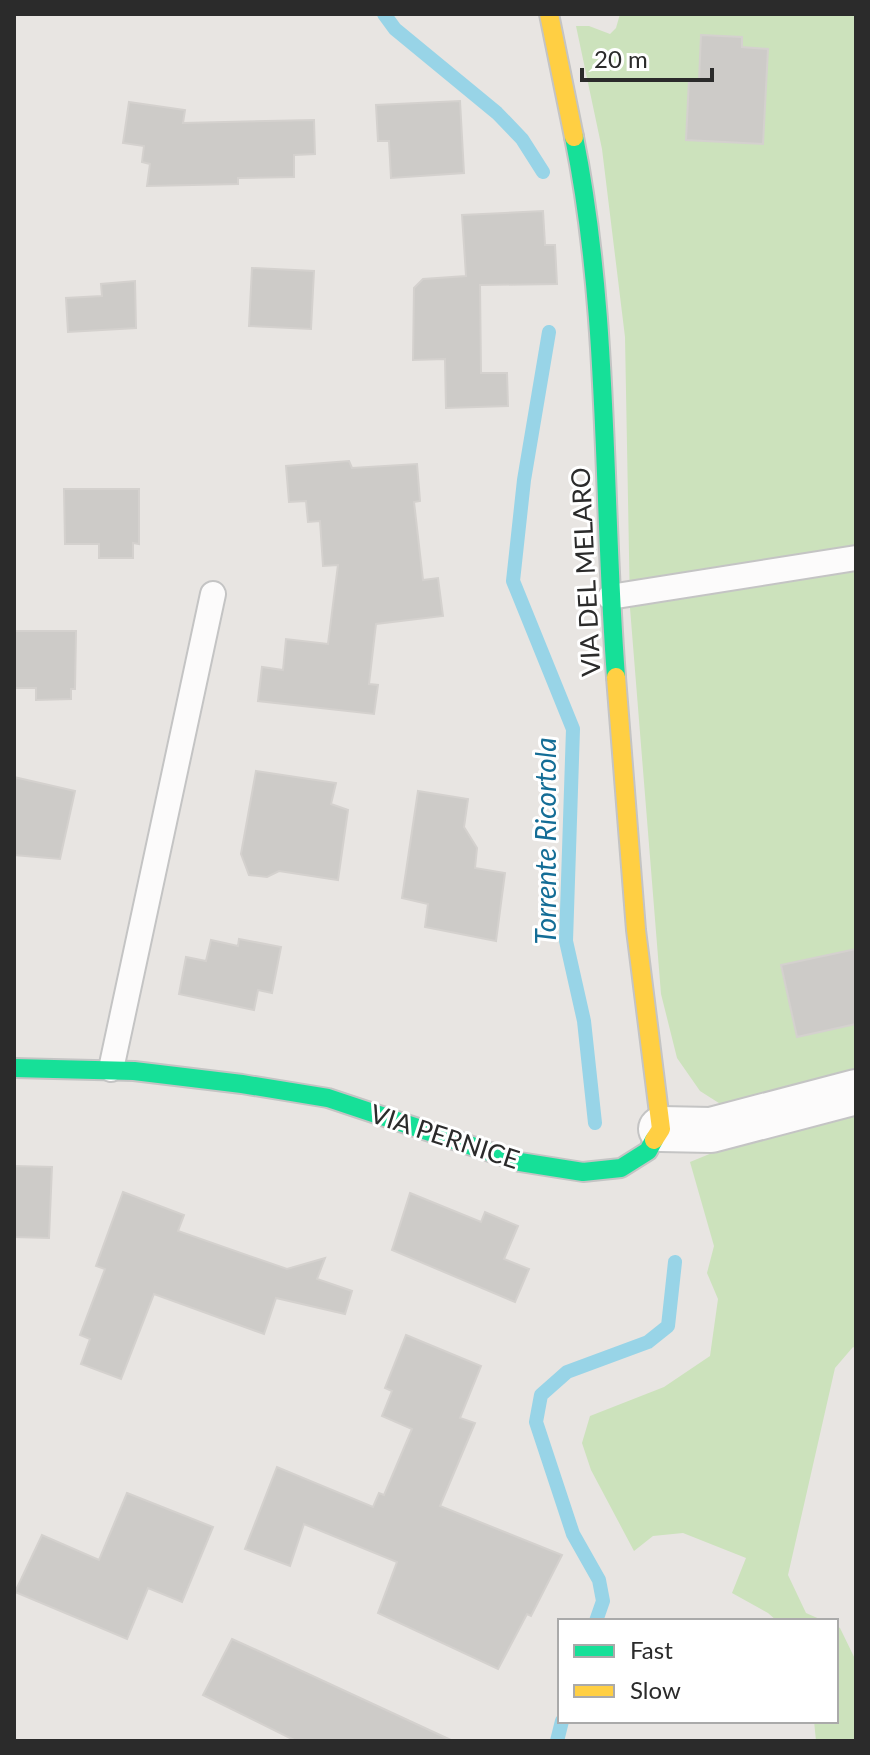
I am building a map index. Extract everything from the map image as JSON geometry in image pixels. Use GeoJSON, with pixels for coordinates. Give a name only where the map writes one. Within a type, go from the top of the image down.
{"type":"FeatureCollection","features":[{"type":"Feature","properties":{"kind":"street","name":"VIA DEL MELARO"},"geometry":{"type":"LineString","coordinates":[[549,14],[585,191],[602,359],[610,597],[654,1140]]}},
{"type":"Feature","properties":{"kind":"street","name":"VIA PERNICE"},"geometry":{"type":"LineString","coordinates":[[14,1068],[111,1069],[242,1084],[328,1098],[520,1162],[583,1172],[621,1168],[654,1140],[711,1130],[856,1092]]}},
{"type":"Feature","properties":{"kind":"lane"},"geometry":{"type":"LineString","coordinates":[[610,597],[856,558]]}},
{"type":"Feature","properties":{"kind":"lane"},"geometry":{"type":"LineString","coordinates":[[111,1069],[213,594]]}},
{"type":"Feature","properties":{"kind":"green space"},"geometry":{"type":"Polygon","coordinates":[[[620,14],[856,14],[856,1074],[722,1105],[700,1091],[677,1058],[661,994],[630,608],[625,337],[602,149],[576,26],[589,26],[610,34],[616,28],[620,14]]]}},
{"type":"Feature","properties":{"kind":"green space"},"geometry":{"type":"Polygon","coordinates":[[[856,1113],[856,1349],[853,1347],[835,1368],[788,1575],[806,1613],[820,1619],[775,1619],[732,1593],[746,1558],[683,1533],[653,1536],[634,1551],[591,1470],[582,1443],[590,1416],[664,1387],[710,1356],[718,1299],[707,1273],[714,1246],[690,1162],[729,1146],[856,1113]]]}},
{"type":"Feature","properties":{"kind":"green space"},"geometry":{"type":"Polygon","coordinates":[[[838,1627],[856,1661],[856,1741],[816,1741],[814,1723],[838,1723],[838,1627]]]}},
{"type":"Feature","properties":{"kind":"building"},"geometry":{"type":"Polygon","coordinates":[[[701,35],[742,37],[742,47],[768,49],[763,144],[686,140],[689,80],[699,81],[701,35]]]}},
{"type":"Feature","properties":{"kind":"building"},"geometry":{"type":"Polygon","coordinates":[[[460,101],[464,173],[391,178],[389,141],[378,141],[376,105],[460,101]]]}},
{"type":"Feature","properties":{"kind":"building"},"geometry":{"type":"Polygon","coordinates":[[[129,102],[185,110],[183,123],[314,120],[315,154],[294,155],[294,177],[238,178],[238,184],[147,186],[150,164],[142,162],[144,146],[123,143],[129,102]]]}},
{"type":"Feature","properties":{"kind":"building"},"geometry":{"type":"Polygon","coordinates":[[[543,211],[545,245],[555,245],[557,284],[480,285],[481,373],[507,373],[508,406],[446,408],[445,359],[413,360],[414,288],[423,279],[466,276],[462,215],[543,211]]]}},
{"type":"Feature","properties":{"kind":"building"},"geometry":{"type":"Polygon","coordinates":[[[252,268],[314,271],[311,329],[249,326],[252,268]]]}},
{"type":"Feature","properties":{"kind":"building"},"geometry":{"type":"Polygon","coordinates":[[[135,281],[136,328],[68,332],[66,298],[102,296],[101,284],[135,281]]]}},
{"type":"Feature","properties":{"kind":"building"},"geometry":{"type":"Polygon","coordinates":[[[349,461],[352,468],[417,464],[420,501],[414,502],[423,580],[438,578],[443,616],[376,624],[369,684],[378,685],[374,714],[258,701],[262,667],[283,670],[286,639],[328,644],[338,565],[323,566],[320,521],[308,522],[306,501],[289,502],[286,466],[349,461]]]}},
{"type":"Feature","properties":{"kind":"building"},"geometry":{"type":"Polygon","coordinates":[[[64,489],[139,489],[139,544],[133,543],[133,558],[99,558],[99,544],[65,544],[64,489]]]}},
{"type":"Feature","properties":{"kind":"building"},"geometry":{"type":"Polygon","coordinates":[[[14,631],[76,631],[75,689],[71,689],[71,699],[36,700],[36,688],[14,688],[14,631]]]}},
{"type":"Feature","properties":{"kind":"building"},"geometry":{"type":"Polygon","coordinates":[[[256,771],[336,783],[331,804],[348,810],[338,880],[279,871],[267,877],[249,875],[241,854],[256,771]]]}},
{"type":"Feature","properties":{"kind":"building"},"geometry":{"type":"Polygon","coordinates":[[[14,777],[75,791],[60,859],[14,855],[14,777]]]}},
{"type":"Feature","properties":{"kind":"building"},"geometry":{"type":"Polygon","coordinates":[[[418,791],[468,799],[464,827],[477,848],[475,868],[505,873],[496,941],[425,927],[428,904],[402,898],[418,791]]]}},
{"type":"Feature","properties":{"kind":"building"},"geometry":{"type":"Polygon","coordinates":[[[239,939],[281,947],[272,993],[258,990],[254,1010],[179,994],[186,957],[206,961],[211,940],[238,946],[239,939]]]}},
{"type":"Feature","properties":{"kind":"building"},"geometry":{"type":"Polygon","coordinates":[[[856,949],[856,1024],[797,1037],[781,965],[856,949]]]}},
{"type":"Feature","properties":{"kind":"building"},"geometry":{"type":"Polygon","coordinates":[[[14,1166],[52,1167],[49,1238],[14,1237],[14,1166]]]}},
{"type":"Feature","properties":{"kind":"building"},"geometry":{"type":"Polygon","coordinates":[[[123,1192],[184,1215],[178,1231],[287,1269],[325,1258],[317,1279],[352,1291],[345,1314],[276,1298],[264,1334],[154,1294],[121,1379],[81,1364],[90,1339],[80,1335],[105,1269],[96,1266],[123,1192]]]}},
{"type":"Feature","properties":{"kind":"building"},"geometry":{"type":"Polygon","coordinates":[[[410,1193],[481,1222],[485,1212],[518,1226],[504,1259],[529,1269],[515,1302],[392,1250],[410,1193]]]}},
{"type":"Feature","properties":{"kind":"building"},"geometry":{"type":"Polygon","coordinates":[[[406,1335],[481,1366],[460,1418],[475,1423],[440,1506],[562,1555],[531,1616],[527,1614],[498,1669],[378,1613],[397,1562],[304,1524],[290,1566],[245,1549],[277,1467],[373,1507],[379,1493],[384,1495],[412,1429],[382,1416],[392,1391],[385,1388],[406,1335]]]}},
{"type":"Feature","properties":{"kind":"building"},"geometry":{"type":"Polygon","coordinates":[[[127,1493],[213,1527],[182,1602],[148,1588],[127,1639],[15,1592],[42,1535],[99,1560],[127,1493]]]}},
{"type":"Feature","properties":{"kind":"building"},"geometry":{"type":"Polygon","coordinates":[[[232,1639],[453,1741],[296,1741],[203,1695],[232,1639]]]}},
{"type":"Feature","properties":{"kind":"waterway","name":"Torrente Ricortola"},"geometry":{"type":"LineString","coordinates":[[384,14],[395,29],[497,113],[522,139],[543,172]]}},
{"type":"Feature","properties":{"kind":"waterway","name":"Torrente Ricortola"},"geometry":{"type":"LineString","coordinates":[[549,332],[524,480],[513,581],[573,729],[566,941],[584,1021],[595,1123]]}},
{"type":"Feature","properties":{"kind":"waterway","name":"Torrente Ricortola"},"geometry":{"type":"LineString","coordinates":[[597,1619],[603,1601],[599,1580],[573,1534],[536,1422],[541,1395],[567,1372],[648,1342],[668,1326],[675,1262]]}},
{"type":"Feature","properties":{"kind":"waterway","name":"Torrente Ricortola"},"geometry":{"type":"LineString","coordinates":[[557,1741],[562,1723]]}},
{"type":"Feature","properties":{"kind":"traffic: fast"},"geometry":{"type":"LineString","coordinates":[[574,137],[594,271],[616,677]]}},
{"type":"Feature","properties":{"kind":"traffic: fast"},"geometry":{"type":"LineString","coordinates":[[14,1068],[134,1071],[328,1098],[520,1162],[583,1172],[621,1168],[648,1151],[654,1140]]}},
{"type":"Feature","properties":{"kind":"traffic: slow"},"geometry":{"type":"LineString","coordinates":[[549,14],[574,137]]}},
{"type":"Feature","properties":{"kind":"traffic: slow"},"geometry":{"type":"LineString","coordinates":[[616,677],[636,930],[661,1129],[654,1140]]}}]}
